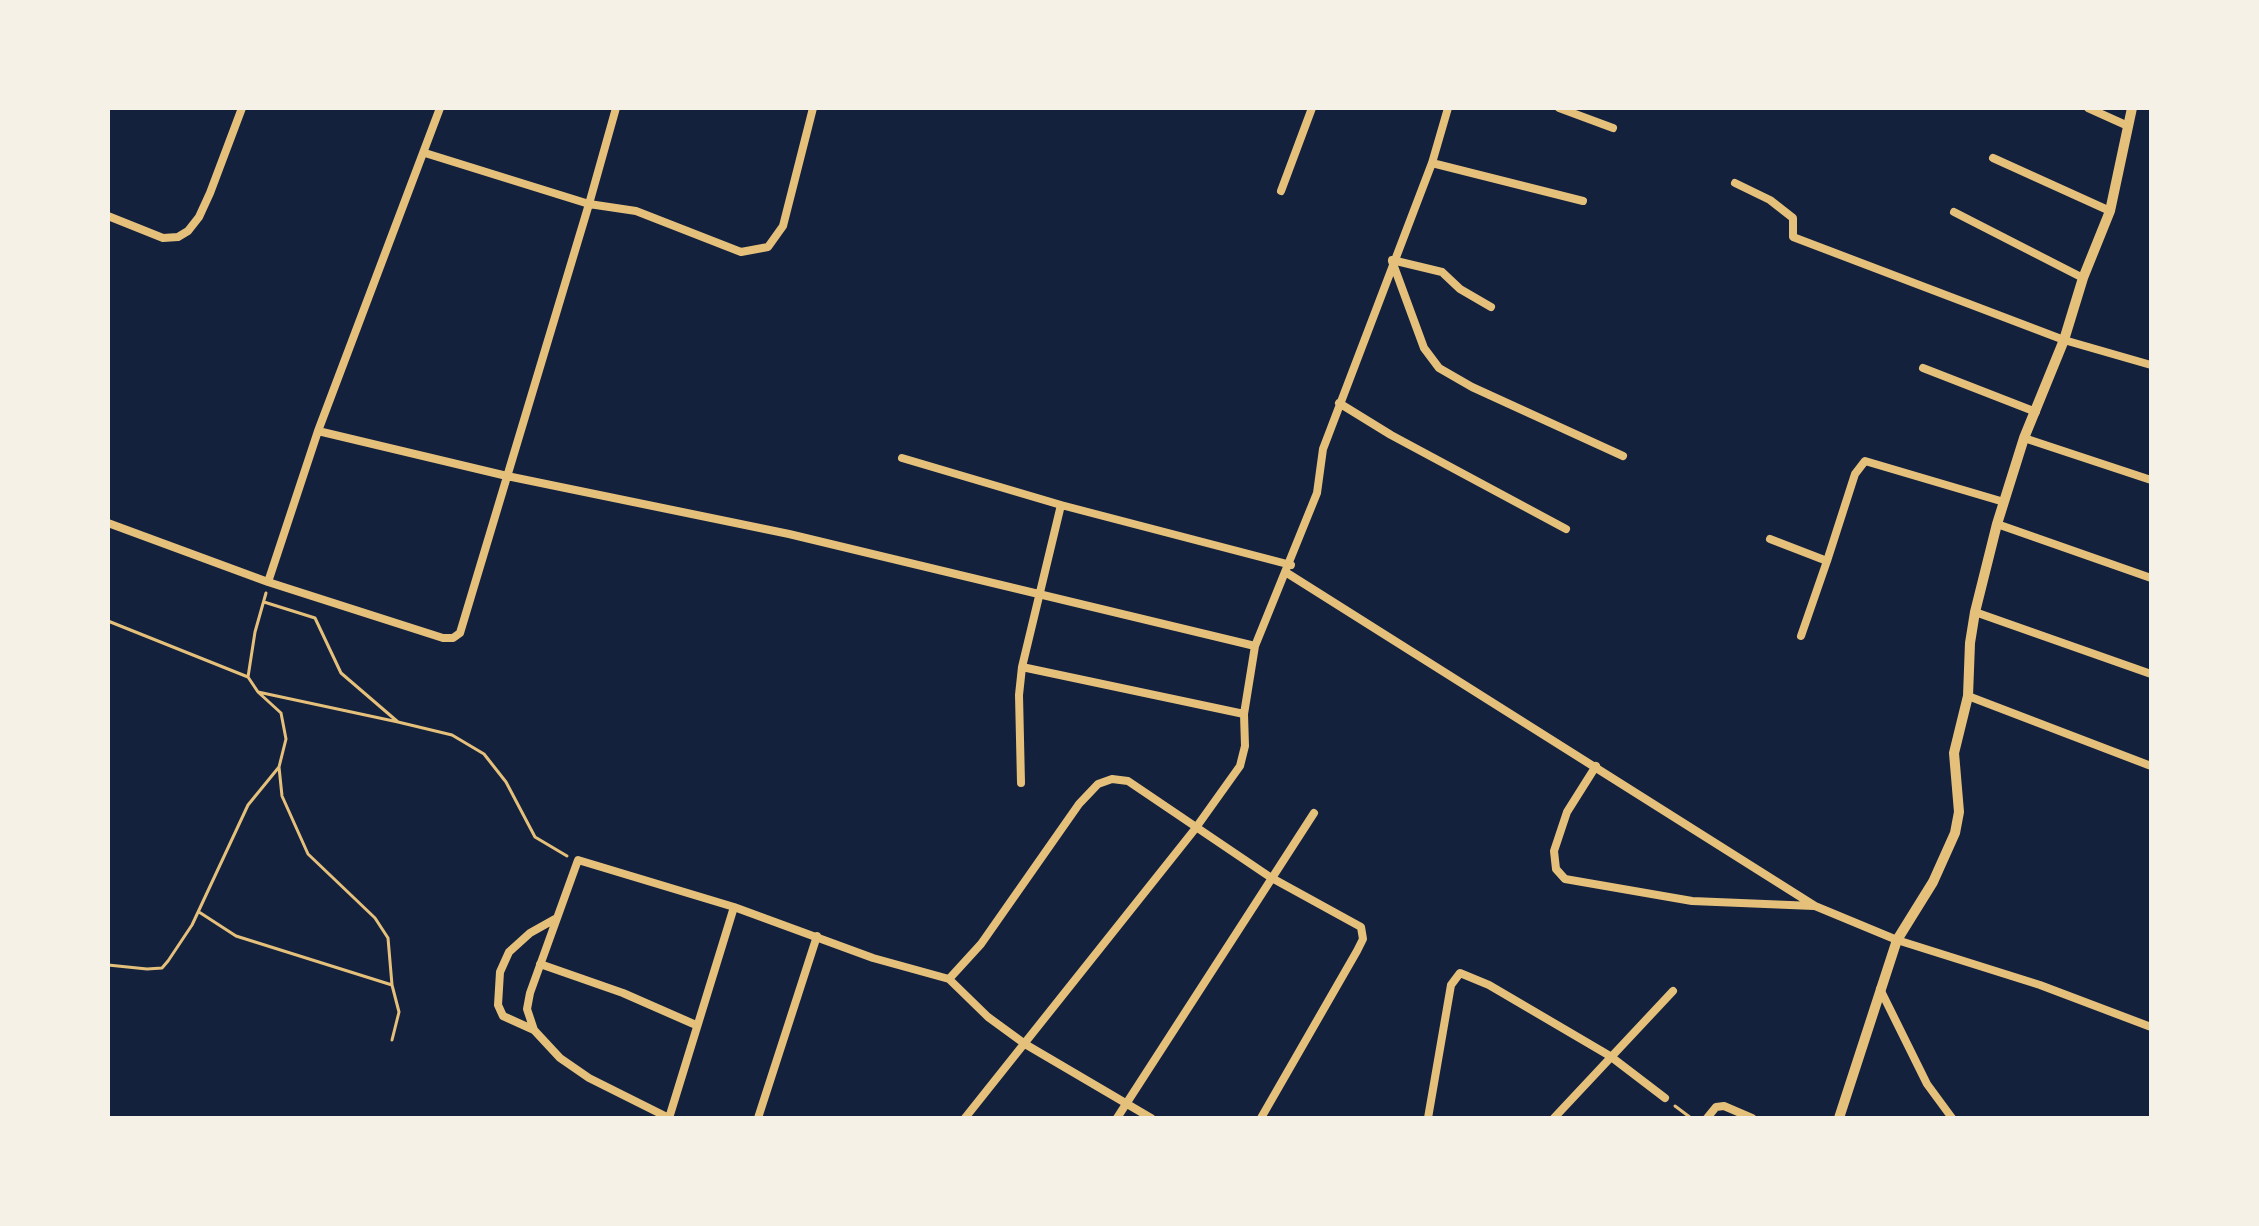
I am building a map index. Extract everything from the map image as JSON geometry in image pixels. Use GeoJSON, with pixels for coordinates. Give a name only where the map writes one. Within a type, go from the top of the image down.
{"type":"FeatureCollection","features":[{"type":"Feature","properties":{"kind":"street"},"geometry":{"type":"LineString","coordinates":[[108,216],[163,238],[178,237],[188,231],[199,217],[242,108]]}},
{"type":"Feature","properties":{"kind":"street"},"geometry":{"type":"LineString","coordinates":[[268,582],[318,431],[440,108]]}},
{"type":"Feature","properties":{"kind":"street"},"geometry":{"type":"LineString","coordinates":[[108,523],[268,582],[453,638],[460,633],[616,108]]}},
{"type":"Feature","properties":{"kind":"street"},"geometry":{"type":"LineString","coordinates":[[425,153],[589,204],[636,211],[741,252],[768,247],[783,226],[813,108]]}},
{"type":"Feature","properties":{"kind":"street"},"geometry":{"type":"LineString","coordinates":[[1281,191],[1312,108]]}},
{"type":"Feature","properties":{"kind":"street"},"geometry":{"type":"LineString","coordinates":[[965,1118],[1195,829],[1240,766],[1245,746],[1244,714],[1255,646],[1289,569],[1317,493],[1323,449],[1392,260],[1432,163],[1448,108]]}},
{"type":"Feature","properties":{"kind":"street"},"geometry":{"type":"LineString","coordinates":[[1559,108],[1613,128]]}},
{"type":"Feature","properties":{"kind":"street"},"geometry":{"type":"LineString","coordinates":[[2088,108],[2128,126]]}},
{"type":"Feature","properties":{"kind":"street"},"geometry":{"type":"LineString","coordinates":[[1839,1118],[1897,940],[1933,882],[1955,833],[1959,812],[1954,753],[1968,696],[1975,612],[1997,524],[2024,438],[2064,340],[2083,278],[2110,211],[2132,108]]}},
{"type":"Feature","properties":{"kind":"street"},"geometry":{"type":"LineString","coordinates":[[1993,158],[2110,211]]}},
{"type":"Feature","properties":{"kind":"street"},"geometry":{"type":"LineString","coordinates":[[1432,163],[1583,201]]}},
{"type":"Feature","properties":{"kind":"street"},"geometry":{"type":"LineString","coordinates":[[1735,183],[1770,200],[1793,218],[1793,237],[2064,340],[2151,365]]}},
{"type":"Feature","properties":{"kind":"street"},"geometry":{"type":"LineString","coordinates":[[1954,212],[2083,278]]}},
{"type":"Feature","properties":{"kind":"street"},"geometry":{"type":"LineString","coordinates":[[1392,260],[1442,272],[1460,289],[1491,307]]}},
{"type":"Feature","properties":{"kind":"street"},"geometry":{"type":"LineString","coordinates":[[1392,260],[1424,348],[1439,368],[1472,387],[1623,456]]}},
{"type":"Feature","properties":{"kind":"street"},"geometry":{"type":"LineString","coordinates":[[1923,368],[2036,412]]}},
{"type":"Feature","properties":{"kind":"street"},"geometry":{"type":"LineString","coordinates":[[1339,403],[1391,435],[1566,529]]}},
{"type":"Feature","properties":{"kind":"street"},"geometry":{"type":"LineString","coordinates":[[318,431],[507,476],[789,534],[1255,646]]}},
{"type":"Feature","properties":{"kind":"street"},"geometry":{"type":"LineString","coordinates":[[2024,438],[2151,480]]}},
{"type":"Feature","properties":{"kind":"street"},"geometry":{"type":"LineString","coordinates":[[902,458],[1289,569],[1815,906],[1897,940],[2040,985],[2151,1027]]}},
{"type":"Feature","properties":{"kind":"street"},"geometry":{"type":"LineString","coordinates":[[1801,636],[1855,474],[1865,461],[2004,502]]}},
{"type":"Feature","properties":{"kind":"street"},"geometry":{"type":"LineString","coordinates":[[1021,783],[1019,695],[1022,667],[1061,505]]}},
{"type":"Feature","properties":{"kind":"street"},"geometry":{"type":"LineString","coordinates":[[1997,524],[2151,578]]}},
{"type":"Feature","properties":{"kind":"street"},"geometry":{"type":"LineString","coordinates":[[1770,539],[1827,561]]}},
{"type":"Feature","properties":{"kind":"street"},"geometry":{"type":"LineString","coordinates":[[1975,612],[2151,674]]}},
{"type":"Feature","properties":{"kind":"street"},"geometry":{"type":"LineString","coordinates":[[1022,667],[1244,714]]}},
{"type":"Feature","properties":{"kind":"street"},"geometry":{"type":"LineString","coordinates":[[1968,696],[2151,766]]}},
{"type":"Feature","properties":{"kind":"street"},"geometry":{"type":"LineString","coordinates":[[1596,766],[1567,812],[1554,851],[1556,869],[1565,879],[1692,901],[1815,906]]}},
{"type":"Feature","properties":{"kind":"street"},"geometry":{"type":"LineString","coordinates":[[949,979],[981,944],[1079,804],[1098,784],[1112,779],[1128,781],[1270,877],[1361,927],[1363,939],[1261,1118]]}},
{"type":"Feature","properties":{"kind":"street"},"geometry":{"type":"LineString","coordinates":[[1117,1118],[1314,813]]}},
{"type":"Feature","properties":{"kind":"street"},"geometry":{"type":"LineString","coordinates":[[534,1030],[527,1009],[578,860],[734,907],[873,958],[949,979],[988,1017],[1025,1044],[1151,1118]]}},
{"type":"Feature","properties":{"kind":"street"},"geometry":{"type":"LineString","coordinates":[[556,919],[530,933],[509,952],[500,972],[498,1005],[503,1016],[534,1030],[560,1058],[589,1078],[669,1118],[734,907]]}},
{"type":"Feature","properties":{"kind":"street"},"geometry":{"type":"LineString","coordinates":[[758,1118],[817,936]]}},
{"type":"Feature","properties":{"kind":"street"},"geometry":{"type":"LineString","coordinates":[[540,964],[623,993],[696,1025]]}},
{"type":"Feature","properties":{"kind":"street"},"geometry":{"type":"LineString","coordinates":[[1428,1118],[1451,985],[1460,973],[1489,985],[1610,1056],[1665,1098]]}},
{"type":"Feature","properties":{"kind":"street"},"geometry":{"type":"LineString","coordinates":[[1880,989],[1927,1084],[1952,1118]]}},
{"type":"Feature","properties":{"kind":"street"},"geometry":{"type":"LineString","coordinates":[[1554,1118],[1673,991]]}},
{"type":"Feature","properties":{"kind":"street"},"geometry":{"type":"LineString","coordinates":[[1707,1118],[1716,1107],[1724,1106],[1752,1118]]}},
{"type":"Feature","properties":{"kind":"path"},"geometry":{"type":"LineString","coordinates":[[248,677],[255,632],[268,582]]}},
{"type":"Feature","properties":{"kind":"path"},"geometry":{"type":"LineString","coordinates":[[264,602],[315,618],[341,673],[398,722]]}},
{"type":"Feature","properties":{"kind":"path"},"geometry":{"type":"LineString","coordinates":[[108,621],[248,677],[258,692],[281,713],[286,739],[279,767],[282,796],[308,854],[375,918],[388,938],[392,985],[399,1012],[392,1040]]}},
{"type":"Feature","properties":{"kind":"path"},"geometry":{"type":"LineString","coordinates":[[258,692],[452,735],[484,754],[506,782],[535,837],[578,860]]}},
{"type":"Feature","properties":{"kind":"path"},"geometry":{"type":"LineString","coordinates":[[108,965],[162,968],[197,911],[248,805],[279,767]]}},
{"type":"Feature","properties":{"kind":"path"},"geometry":{"type":"LineString","coordinates":[[197,911],[236,936],[392,985]]}},
{"type":"Feature","properties":{"kind":"path"},"geometry":{"type":"LineString","coordinates":[[1665,1098],[1691,1118]]}}]}
